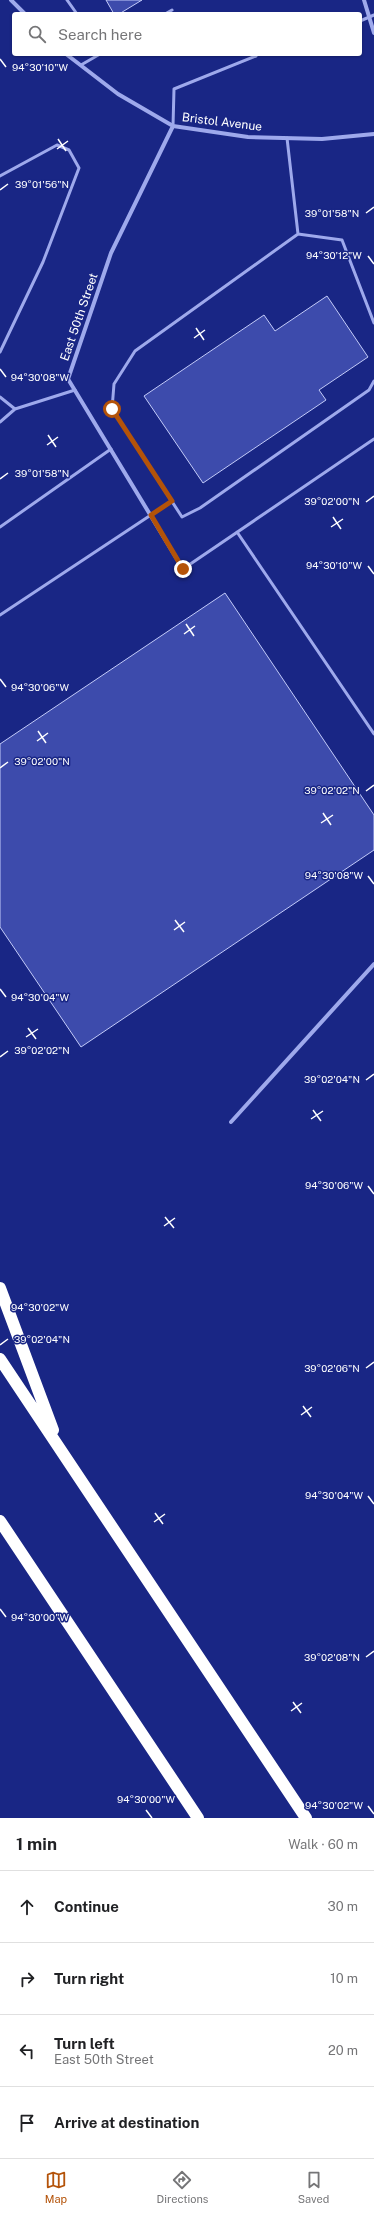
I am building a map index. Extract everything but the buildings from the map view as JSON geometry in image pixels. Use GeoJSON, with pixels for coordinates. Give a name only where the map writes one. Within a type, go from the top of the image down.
{"type":"FeatureCollection","features":[{"type":"Feature","properties":{"kind":"highway"},"geometry":{"type":"LineString","coordinates":[[0,1288],[60,1450]]}},
{"type":"Feature","properties":{"kind":"highway"},"geometry":{"type":"LineString","coordinates":[[0,1359],[306,1818]]}},
{"type":"Feature","properties":{"kind":"highway"},"geometry":{"type":"LineString","coordinates":[[0,1521],[198,1818]]}},
{"type":"Feature","properties":{"kind":"street"},"geometry":{"type":"LineString","coordinates":[[11,0],[23,12]]}},
{"type":"Feature","properties":{"kind":"street"},"geometry":{"type":"LineString","coordinates":[[364,0],[374,33]]}},
{"type":"Feature","properties":{"kind":"street","name":"Bristol Avenue"},"geometry":{"type":"LineString","coordinates":[[69,56],[118,94],[173,126],[248,137],[322,139],[374,134]]}},
{"type":"Feature","properties":{"kind":"street","name":"East 50th Street"},"geometry":{"type":"LineString","coordinates":[[173,126],[111,253],[68,379],[183,569]]}},
{"type":"Feature","properties":{"kind":"street"},"geometry":{"type":"LineString","coordinates":[[231,1122],[374,964]]}},
{"type":"Feature","properties":{"kind":"lane"},"geometry":{"type":"LineString","coordinates":[[67,0],[75,12]]}},
{"type":"Feature","properties":{"kind":"lane"},"geometry":{"type":"LineString","coordinates":[[168,12],[172,10]]}},
{"type":"Feature","properties":{"kind":"lane"},"geometry":{"type":"LineString","coordinates":[[362,20],[374,15]]}},
{"type":"Feature","properties":{"kind":"lane"},"geometry":{"type":"LineString","coordinates":[[81,65],[97,56]]}},
{"type":"Feature","properties":{"kind":"lane"},"geometry":{"type":"LineString","coordinates":[[173,126],[174,89],[256,56]]}},
{"type":"Feature","properties":{"kind":"lane"},"geometry":{"type":"LineString","coordinates":[[287,138],[298,234]]}},
{"type":"Feature","properties":{"kind":"lane"},"geometry":{"type":"LineString","coordinates":[[0,176],[57,145],[69,150],[79,168],[43,262],[0,352]]}},
{"type":"Feature","properties":{"kind":"lane"},"geometry":{"type":"LineString","coordinates":[[374,323],[342,240],[298,234],[135,351],[114,384],[112,409],[182,517],[200,508],[370,390],[374,381]]}},
{"type":"Feature","properties":{"kind":"lane"},"geometry":{"type":"LineString","coordinates":[[0,422],[15,409],[75,390]]}},
{"type":"Feature","properties":{"kind":"lane"},"geometry":{"type":"LineString","coordinates":[[0,397],[15,409]]}},
{"type":"Feature","properties":{"kind":"lane"},"geometry":{"type":"LineString","coordinates":[[183,569],[374,439]]}},
{"type":"Feature","properties":{"kind":"lane"},"geometry":{"type":"LineString","coordinates":[[0,527],[111,449]]}},
{"type":"Feature","properties":{"kind":"lane"},"geometry":{"type":"LineString","coordinates":[[0,615],[172,501]]}},
{"type":"Feature","properties":{"kind":"lane"},"geometry":{"type":"LineString","coordinates":[[237,532],[374,734]]}},
{"type":"Feature","properties":{"kind":"route"},"geometry":{"type":"LineString","coordinates":[[112,409],[172,501],[151,515],[183,569]]}}]}
